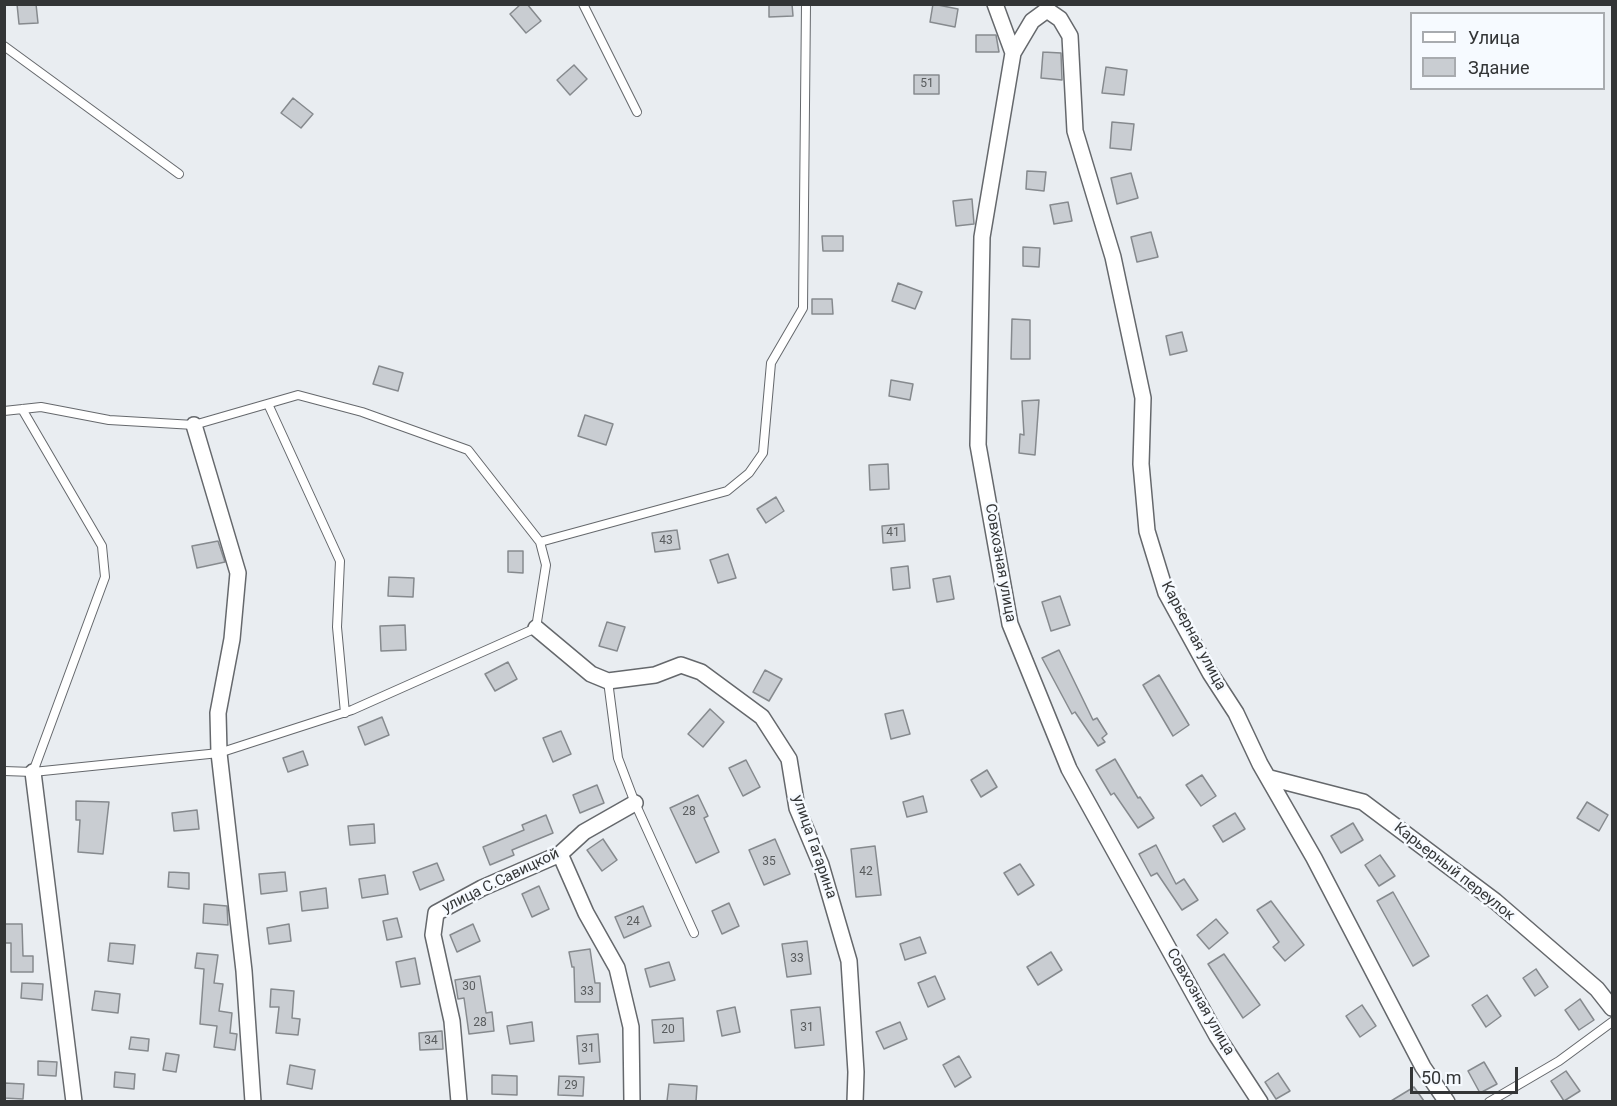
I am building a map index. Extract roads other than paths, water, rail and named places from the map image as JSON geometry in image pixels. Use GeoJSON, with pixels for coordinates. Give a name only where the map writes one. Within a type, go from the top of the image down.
{"type":"FeatureCollection","features":[{"type":"Feature","properties":{"kind":"street","name":"Совхозная улица"},"geometry":{"type":"LineString","coordinates":[[995,4],[1013,53],[982,237],[978,445],[1010,624],[1069,769],[1217,1036],[1260,1101]]}},
{"type":"Feature","properties":{"kind":"street","name":"Карьерная улица"},"geometry":{"type":"LineString","coordinates":[[1013,53],[1032,21],[1046,7],[1060,19],[1070,36],[1075,131],[1113,258],[1143,398],[1141,464],[1147,531],[1166,593],[1210,673],[1236,713],[1260,764],[1270,778],[1423,1067],[1447,1101]]}},
{"type":"Feature","properties":{"kind":"street"},"geometry":{"type":"LineString","coordinates":[[194,425],[238,573],[232,639],[218,713],[219,753],[244,971],[253,1101]]}},
{"type":"Feature","properties":{"kind":"street"},"geometry":{"type":"LineString","coordinates":[[536,628],[591,674],[608,681]]}},
{"type":"Feature","properties":{"kind":"street","name":"улица Гагарина"},"geometry":{"type":"LineString","coordinates":[[608,681],[655,675],[681,665],[701,672],[762,717],[789,759],[797,808],[821,865],[849,961],[856,1071],[855,1101]]}},
{"type":"Feature","properties":{"kind":"street"},"geometry":{"type":"LineString","coordinates":[[33,772],[74,1101]]}},
{"type":"Feature","properties":{"kind":"street","name":"Карьерный переулок"},"geometry":{"type":"LineString","coordinates":[[1270,778],[1363,802],[1495,901],[1597,989],[1612,1008]]}},
{"type":"Feature","properties":{"kind":"street","name":"улица С.Савицкой"},"geometry":{"type":"LineString","coordinates":[[459,1101],[452,1021],[433,935],[436,913],[482,888],[560,854],[584,832],[635,803]]}},
{"type":"Feature","properties":{"kind":"street"},"geometry":{"type":"LineString","coordinates":[[560,854],[586,913],[617,968],[631,1027],[632,1101]]}},
{"type":"Feature","properties":{"kind":"lane"},"geometry":{"type":"LineString","coordinates":[[583,4],[637,112]]}},
{"type":"Feature","properties":{"kind":"lane"},"geometry":{"type":"LineString","coordinates":[[540,542],[727,491],[749,473],[764,453],[771,363],[803,308],[806,4]]}},
{"type":"Feature","properties":{"kind":"lane"},"geometry":{"type":"LineString","coordinates":[[4,46],[179,174]]}},
{"type":"Feature","properties":{"kind":"lane"},"geometry":{"type":"LineString","coordinates":[[4,411],[41,407],[109,420],[194,425],[298,395],[362,412],[468,450],[540,542],[546,565],[536,628],[345,713],[219,753],[33,772],[4,771]]}},
{"type":"Feature","properties":{"kind":"lane"},"geometry":{"type":"LineString","coordinates":[[268,404],[340,561],[338,627],[345,713]]}},
{"type":"Feature","properties":{"kind":"lane"},"geometry":{"type":"LineString","coordinates":[[22,409],[102,546],[105,577],[33,772]]}},
{"type":"Feature","properties":{"kind":"lane"},"geometry":{"type":"LineString","coordinates":[[608,681],[618,758],[635,803],[694,933]]}},
{"type":"Feature","properties":{"kind":"lane"},"geometry":{"type":"LineString","coordinates":[[1489,1101],[1559,1061],[1612,1022]]}}]}
